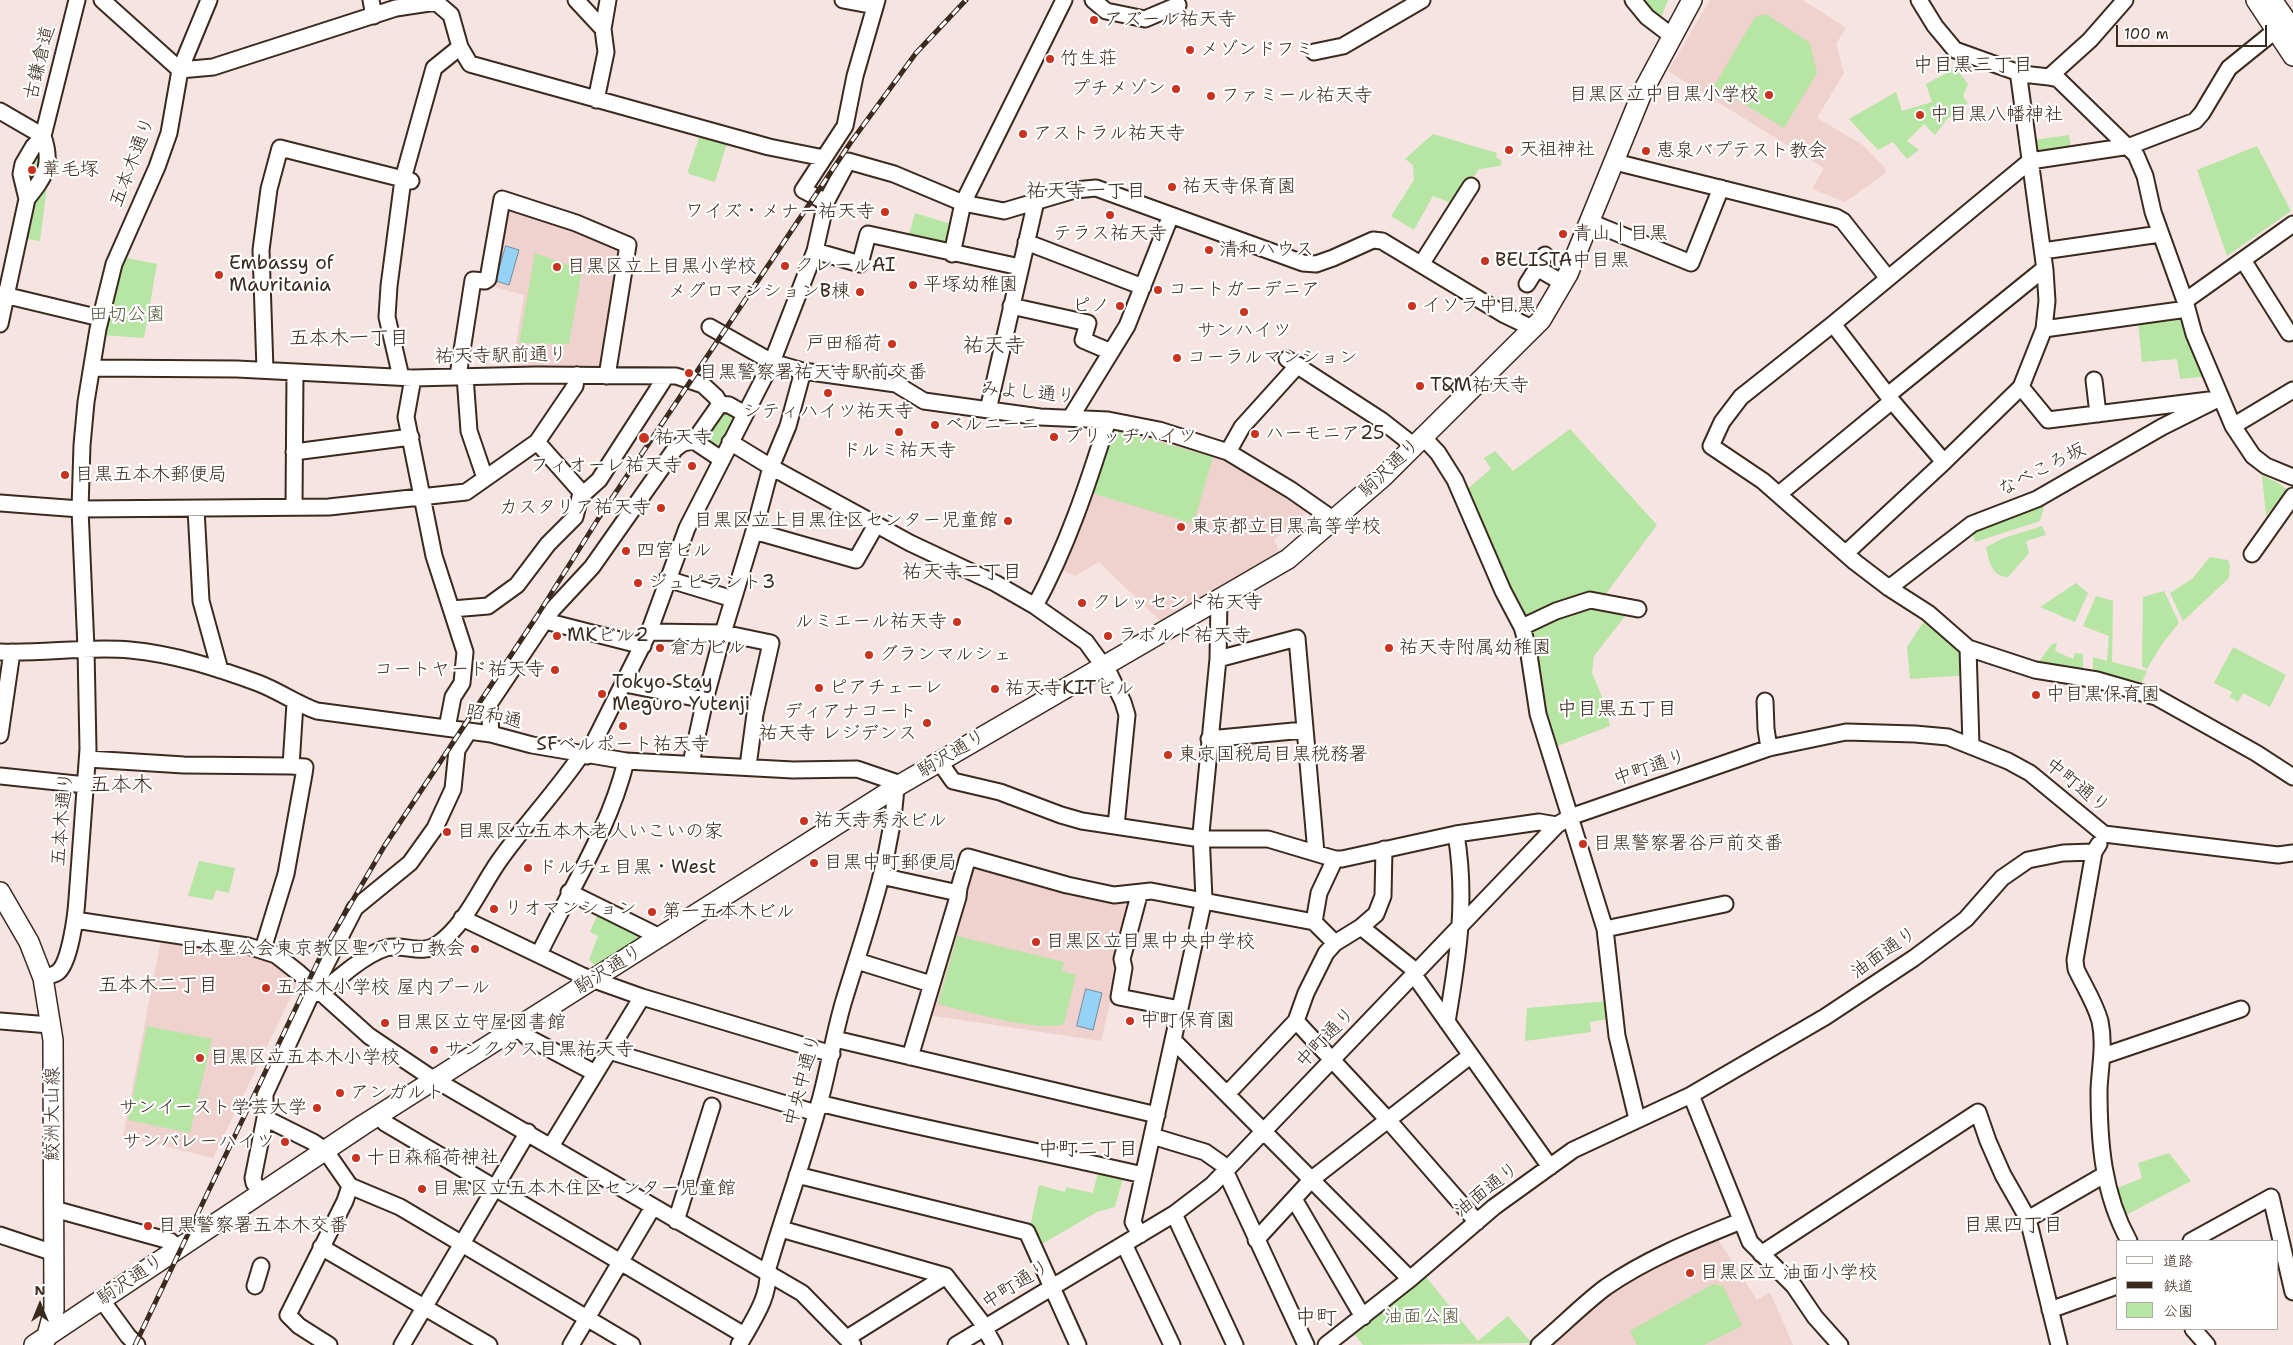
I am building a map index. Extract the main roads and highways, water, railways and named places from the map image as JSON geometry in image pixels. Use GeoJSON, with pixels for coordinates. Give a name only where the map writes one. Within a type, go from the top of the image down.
{"type":"FeatureCollection","features":[{"type":"Feature","properties":{"kind":"main road","name":"駒沢通り"},"geometry":{"type":"LineString","coordinates":[[42,1341],[325,1150],[899,786],[939,761],[1288,560],[1383,477],[1534,328],[1550,307],[1563,283],[1590,222],[1642,93],[1692,0]]}},
{"type":"Feature","properties":{"kind":"main road"},"geometry":{"type":"LineString","coordinates":[[2256,0],[2288,39]]}},
{"type":"Feature","properties":{"kind":"main road"},"geometry":{"type":"LineString","coordinates":[[2272,0],[2288,39]]}},
{"type":"Feature","properties":{"kind":"main road","name":"鮫洲大山線"},"geometry":{"type":"LineString","coordinates":[[0,892],[30,942],[43,978],[52,1040],[54,1310],[42,1341]]}},
{"type":"Feature","properties":{"kind":"water"},"geometry":{"type":"Polygon","coordinates":[[[506,246],[519,250],[509,285],[496,281],[506,246]]]}},
{"type":"Feature","properties":{"kind":"water"},"geometry":{"type":"Polygon","coordinates":[[[1086,989],[1102,993],[1093,1030],[1077,1026],[1086,989]]]}},
{"type":"Feature","properties":{"kind":"railway"},"geometry":{"type":"LineString","coordinates":[[135,1345],[323,951],[385,845],[537,616],[600,516],[851,142],[916,53],[966,0]]}},
{"type":"Feature","properties":{"kind":"place","name":"アズール祐天寺"},"geometry":{"type":"Point","coordinates":[1094,20]}},
{"type":"Feature","properties":{"kind":"place","name":"メゾンドフミ"},"geometry":{"type":"Point","coordinates":[1190,50]}},
{"type":"Feature","properties":{"kind":"place","name":"竹生荘"},"geometry":{"type":"Point","coordinates":[1050,59]}},
{"type":"Feature","properties":{"kind":"place","name":"プチメゾン"},"geometry":{"type":"Point","coordinates":[1176,89]}},
{"type":"Feature","properties":{"kind":"place","name":"目黒区立中目黒小学校"},"geometry":{"type":"Point","coordinates":[1769,95]}},
{"type":"Feature","properties":{"kind":"place","name":"ファミール祐天寺"},"geometry":{"type":"Point","coordinates":[1211,96]}},
{"type":"Feature","properties":{"kind":"place","name":"中目黒八幡神社"},"geometry":{"type":"Point","coordinates":[1920,115]}},
{"type":"Feature","properties":{"kind":"place","name":"アストラル祐天寺"},"geometry":{"type":"Point","coordinates":[1023,134]}},
{"type":"Feature","properties":{"kind":"place","name":"天祖神社"},"geometry":{"type":"Point","coordinates":[1509,150]}},
{"type":"Feature","properties":{"kind":"place","name":"恵泉バプテスト教会"},"geometry":{"type":"Point","coordinates":[1646,151]}},
{"type":"Feature","properties":{"kind":"place","name":"葦毛塚"},"geometry":{"type":"Point","coordinates":[32,170]}},
{"type":"Feature","properties":{"kind":"place","name":"祐天寺保育園"},"geometry":{"type":"Point","coordinates":[1172,187]}},
{"type":"Feature","properties":{"kind":"place","name":"ワイズ・メナー祐天寺"},"geometry":{"type":"Point","coordinates":[885,212]}},
{"type":"Feature","properties":{"kind":"place","name":"テラス祐天寺"},"geometry":{"type":"Point","coordinates":[1110,215]}},
{"type":"Feature","properties":{"kind":"place","name":"青山｜目黒"},"geometry":{"type":"Point","coordinates":[1563,234]}},
{"type":"Feature","properties":{"kind":"place","name":"清和ハウス"},"geometry":{"type":"Point","coordinates":[1209,250]}},
{"type":"Feature","properties":{"kind":"place","name":"BELISTA中目黒"},"geometry":{"type":"Point","coordinates":[1485,261]}},
{"type":"Feature","properties":{"kind":"place","name":"クレールAI"},"geometry":{"type":"Point","coordinates":[785,266]}},
{"type":"Feature","properties":{"kind":"place","name":"目黒区立上目黒小学校"},"geometry":{"type":"Point","coordinates":[557,267]}},
{"type":"Feature","properties":{"kind":"place","name":"Embassy of Mauritania"},"geometry":{"type":"Point","coordinates":[219,275]}},
{"type":"Feature","properties":{"kind":"place","name":"平塚幼稚園"},"geometry":{"type":"Point","coordinates":[913,285]}},
{"type":"Feature","properties":{"kind":"place","name":"コートガーデニア"},"geometry":{"type":"Point","coordinates":[1158,290]}},
{"type":"Feature","properties":{"kind":"place","name":"メグロマンションB棟"},"geometry":{"type":"Point","coordinates":[860,292]}},
{"type":"Feature","properties":{"kind":"place","name":"ピノ"},"geometry":{"type":"Point","coordinates":[1120,306]}},
{"type":"Feature","properties":{"kind":"place","name":"イソラ中目黒"},"geometry":{"type":"Point","coordinates":[1412,306]}},
{"type":"Feature","properties":{"kind":"place","name":"サンハイツ"},"geometry":{"type":"Point","coordinates":[1244,312]}},
{"type":"Feature","properties":{"kind":"place","name":"戸田稲荷"},"geometry":{"type":"Point","coordinates":[892,344]}},
{"type":"Feature","properties":{"kind":"place","name":"コーラルマンション"},"geometry":{"type":"Point","coordinates":[1177,358]}},
{"type":"Feature","properties":{"kind":"place","name":"目黒警察署祐天寺駅前交番"},"geometry":{"type":"Point","coordinates":[689,373]}},
{"type":"Feature","properties":{"kind":"place","name":"T&M祐天寺"},"geometry":{"type":"Point","coordinates":[1420,386]}},
{"type":"Feature","properties":{"kind":"place","name":"シティハイツ祐天寺"},"geometry":{"type":"Point","coordinates":[828,393]}},
{"type":"Feature","properties":{"kind":"place","name":"ベルニーニ"},"geometry":{"type":"Point","coordinates":[935,425]}},
{"type":"Feature","properties":{"kind":"place","name":"ドルミ祐天寺"},"geometry":{"type":"Point","coordinates":[899,432]}},
{"type":"Feature","properties":{"kind":"place","name":"ハーモニア25"},"geometry":{"type":"Point","coordinates":[1255,434]}},
{"type":"Feature","properties":{"kind":"place","name":"ブリッヂハイツ"},"geometry":{"type":"Point","coordinates":[1054,437]}},
{"type":"Feature","properties":{"kind":"place","name":"祐天寺"},"geometry":{"type":"Point","coordinates":[644,438]}},
{"type":"Feature","properties":{"kind":"place","name":"フィオーレ祐天寺"},"geometry":{"type":"Point","coordinates":[692,466]}},
{"type":"Feature","properties":{"kind":"place","name":"目黒五本木郵便局"},"geometry":{"type":"Point","coordinates":[65,475]}},
{"type":"Feature","properties":{"kind":"place","name":"カスタリア祐天寺"},"geometry":{"type":"Point","coordinates":[661,508]}},
{"type":"Feature","properties":{"kind":"place","name":"目黒区立上目黒住区センター児童館"},"geometry":{"type":"Point","coordinates":[1008,521]}},
{"type":"Feature","properties":{"kind":"place","name":"東京都立目黒高等学校"},"geometry":{"type":"Point","coordinates":[1181,527]}},
{"type":"Feature","properties":{"kind":"place","name":"四宮ビル"},"geometry":{"type":"Point","coordinates":[626,551]}},
{"type":"Feature","properties":{"kind":"place","name":"ジュピラント3"},"geometry":{"type":"Point","coordinates":[638,583]}},
{"type":"Feature","properties":{"kind":"place","name":"クレッセント祐天寺"},"geometry":{"type":"Point","coordinates":[1082,603]}},
{"type":"Feature","properties":{"kind":"place","name":"ルミエール祐天寺"},"geometry":{"type":"Point","coordinates":[957,622]}},
{"type":"Feature","properties":{"kind":"place","name":"MKビル2"},"geometry":{"type":"Point","coordinates":[557,636]}},
{"type":"Feature","properties":{"kind":"place","name":"ラボルト祐天寺"},"geometry":{"type":"Point","coordinates":[1108,636]}},
{"type":"Feature","properties":{"kind":"place","name":"倉方ビル"},"geometry":{"type":"Point","coordinates":[660,648]}},
{"type":"Feature","properties":{"kind":"place","name":"祐天寺附属幼稚園"},"geometry":{"type":"Point","coordinates":[1389,648]}},
{"type":"Feature","properties":{"kind":"place","name":"グランマルシェ"},"geometry":{"type":"Point","coordinates":[869,655]}},
{"type":"Feature","properties":{"kind":"place","name":"コートヤード祐天寺"},"geometry":{"type":"Point","coordinates":[555,670]}},
{"type":"Feature","properties":{"kind":"place","name":"ピアチェーレ"},"geometry":{"type":"Point","coordinates":[819,688]}},
{"type":"Feature","properties":{"kind":"place","name":"祐天寺KITビル"},"geometry":{"type":"Point","coordinates":[995,689]}},
{"type":"Feature","properties":{"kind":"place","name":"Tokyo Stay Meguro Yutenji"},"geometry":{"type":"Point","coordinates":[602,694]}},
{"type":"Feature","properties":{"kind":"place","name":"中目黒保育園"},"geometry":{"type":"Point","coordinates":[2036,695]}},
{"type":"Feature","properties":{"kind":"place","name":"ディアナコート 祐天寺 レジデンス"},"geometry":{"type":"Point","coordinates":[927,723]}},
{"type":"Feature","properties":{"kind":"place","name":"SFベルポート祐天寺"},"geometry":{"type":"Point","coordinates":[623,726]}},
{"type":"Feature","properties":{"kind":"place","name":"東京国税局目黒税務署"},"geometry":{"type":"Point","coordinates":[1168,755]}},
{"type":"Feature","properties":{"kind":"place","name":"祐天寺秀永ビル"},"geometry":{"type":"Point","coordinates":[804,821]}},
{"type":"Feature","properties":{"kind":"place","name":"目黒区立五本木老人いこいの家"},"geometry":{"type":"Point","coordinates":[447,832]}},
{"type":"Feature","properties":{"kind":"place","name":"目黒警察署谷戸前交番"},"geometry":{"type":"Point","coordinates":[1583,844]}},
{"type":"Feature","properties":{"kind":"place","name":"目黒中町郵便局"},"geometry":{"type":"Point","coordinates":[814,863]}},
{"type":"Feature","properties":{"kind":"place","name":"ドルチェ目黒・West"},"geometry":{"type":"Point","coordinates":[528,868]}},
{"type":"Feature","properties":{"kind":"place","name":"リオマンション"},"geometry":{"type":"Point","coordinates":[494,909]}},
{"type":"Feature","properties":{"kind":"place","name":"第一五本木ビル"},"geometry":{"type":"Point","coordinates":[652,912]}},
{"type":"Feature","properties":{"kind":"place","name":"目黒区立目黒中央中学校"},"geometry":{"type":"Point","coordinates":[1036,942]}},
{"type":"Feature","properties":{"kind":"place","name":"日本聖公会東京教区聖パウロ教会"},"geometry":{"type":"Point","coordinates":[475,949]}},
{"type":"Feature","properties":{"kind":"place","name":"五本木小学校 屋内プール"},"geometry":{"type":"Point","coordinates":[266,988]}},
{"type":"Feature","properties":{"kind":"place","name":"中町保育園"},"geometry":{"type":"Point","coordinates":[1130,1021]}},
{"type":"Feature","properties":{"kind":"place","name":"目黒区立守屋図書館"},"geometry":{"type":"Point","coordinates":[385,1023]}},
{"type":"Feature","properties":{"kind":"place","name":"サンクタス目黒祐天寺"},"geometry":{"type":"Point","coordinates":[434,1050]}},
{"type":"Feature","properties":{"kind":"place","name":"目黒区立五本木小学校"},"geometry":{"type":"Point","coordinates":[200,1058]}},
{"type":"Feature","properties":{"kind":"place","name":"アンガルト"},"geometry":{"type":"Point","coordinates":[340,1093]}},
{"type":"Feature","properties":{"kind":"place","name":"サンイースト学芸大学"},"geometry":{"type":"Point","coordinates":[317,1108]}},
{"type":"Feature","properties":{"kind":"place","name":"サンバレーハイツ"},"geometry":{"type":"Point","coordinates":[285,1142]}},
{"type":"Feature","properties":{"kind":"place","name":"十日森稲荷神社"},"geometry":{"type":"Point","coordinates":[356,1158]}},
{"type":"Feature","properties":{"kind":"place","name":"目黒区立五本木住区センター児童館"},"geometry":{"type":"Point","coordinates":[422,1189]}},
{"type":"Feature","properties":{"kind":"place","name":"目黒警察署五本木交番"},"geometry":{"type":"Point","coordinates":[148,1226]}},
{"type":"Feature","properties":{"kind":"place","name":"目黒区立 油面小学校"},"geometry":{"type":"Point","coordinates":[1690,1273]}},
{"type":"Feature","properties":{"kind":"district","name":"中目黒三丁目"},"geometry":{"type":"Point","coordinates":[1973,66]}},
{"type":"Feature","properties":{"kind":"district","name":"祐天寺一丁目"},"geometry":{"type":"Point","coordinates":[1086,192]}},
{"type":"Feature","properties":{"kind":"district","name":"五本木一丁目"},"geometry":{"type":"Point","coordinates":[349,339]}},
{"type":"Feature","properties":{"kind":"district","name":"祐天寺"},"geometry":{"type":"Point","coordinates":[994,347]}},
{"type":"Feature","properties":{"kind":"district","name":"祐天寺二丁目"},"geometry":{"type":"Point","coordinates":[962,573]}},
{"type":"Feature","properties":{"kind":"district","name":"中目黒五丁目"},"geometry":{"type":"Point","coordinates":[1617,710]}},
{"type":"Feature","properties":{"kind":"district","name":"五本木"},"geometry":{"type":"Point","coordinates":[121,786]}},
{"type":"Feature","properties":{"kind":"district","name":"五本木二丁目"},"geometry":{"type":"Point","coordinates":[158,986]}},
{"type":"Feature","properties":{"kind":"district","name":"中町二丁目"},"geometry":{"type":"Point","coordinates":[1088,1150]}},
{"type":"Feature","properties":{"kind":"district","name":"目黒四丁目"},"geometry":{"type":"Point","coordinates":[2013,1226]}},
{"type":"Feature","properties":{"kind":"district","name":"中町"},"geometry":{"type":"Point","coordinates":[1316,1319]}},
{"type":"Feature","properties":{"kind":"park label","name":"田切公園"},"geometry":{"type":"Point","coordinates":[127,315]}},
{"type":"Feature","properties":{"kind":"park label","name":"油面公園"},"geometry":{"type":"Point","coordinates":[1422,1317]}}]}
